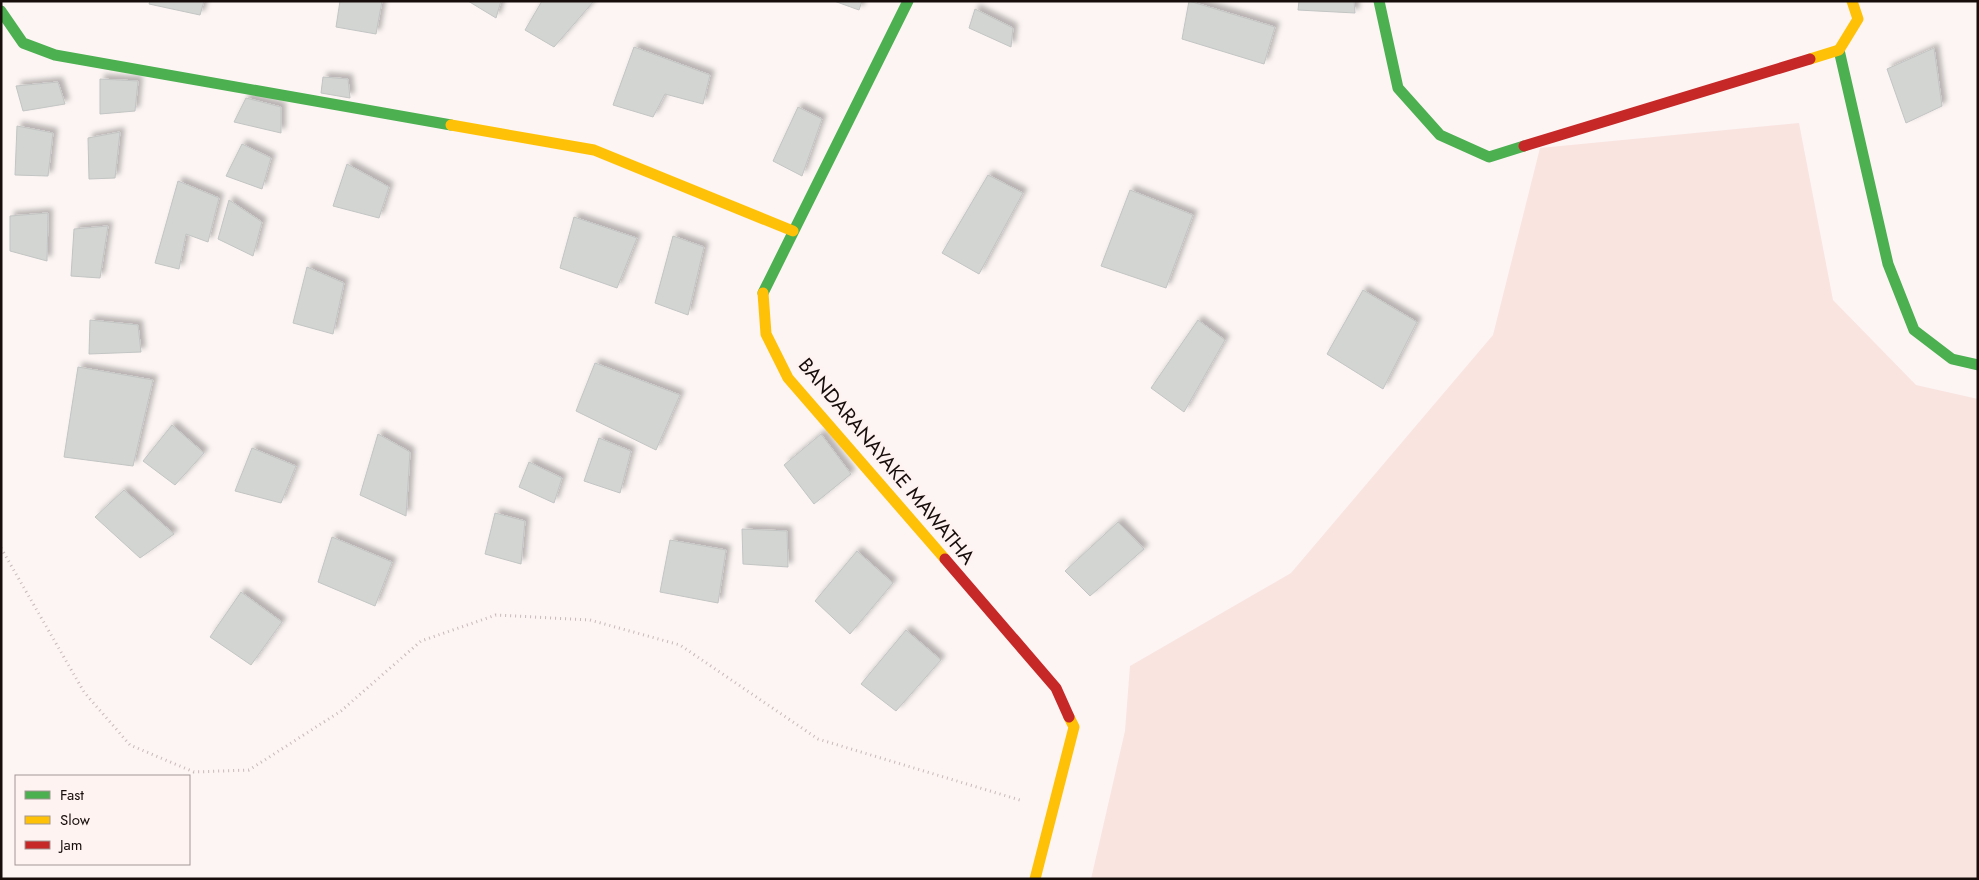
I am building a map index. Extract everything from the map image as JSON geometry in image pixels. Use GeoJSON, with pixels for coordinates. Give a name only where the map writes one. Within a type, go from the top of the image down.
{"type":"FeatureCollection","features":[{"type":"Feature","properties":{"kind":"street","name":"BANDARANAYAKE MAWATHA"},"geometry":{"type":"LineString","coordinates":[[908,1],[763,291],[766,334],[788,378],[1056,688],[1074,727],[1035,879]]}},
{"type":"Feature","properties":{"kind":"street"},"geometry":{"type":"LineString","coordinates":[[1378,1],[1398,88],[1440,135],[1489,157],[1839,50],[1858,19],[1852,1]]}},
{"type":"Feature","properties":{"kind":"street"},"geometry":{"type":"LineString","coordinates":[[1,11],[23,43],[55,55],[594,150],[793,231]]}},
{"type":"Feature","properties":{"kind":"street"},"geometry":{"type":"LineString","coordinates":[[1839,50],[1888,264],[1914,330],[1952,359],[1978,365]]}},
{"type":"Feature","properties":{"kind":"path"},"geometry":{"type":"LineString","coordinates":[[1,548],[84,692],[124,739],[130,745],[194,772],[249,770],[341,711],[420,641],[496,616],[505,616],[590,620],[680,645],[818,738],[1053,811]]}},
{"type":"Feature","properties":{"kind":"shaded area"},"geometry":{"type":"Polygon","coordinates":[[[1799,123],[1833,300],[1916,385],[1978,399],[1978,879],[1091,879],[1125,731],[1130,666],[1291,573],[1493,335],[1540,148],[1799,123]]]}},
{"type":"Feature","properties":{"kind":"building"},"geometry":{"type":"Polygon","coordinates":[[[150,1],[204,1],[200,15],[149,4],[150,1]]]}},
{"type":"Feature","properties":{"kind":"building"},"geometry":{"type":"Polygon","coordinates":[[[340,1],[382,1],[376,34],[336,27],[340,1]]]}},
{"type":"Feature","properties":{"kind":"building"},"geometry":{"type":"Polygon","coordinates":[[[468,1],[501,1],[496,18],[468,1]]]}},
{"type":"Feature","properties":{"kind":"building"},"geometry":{"type":"Polygon","coordinates":[[[542,1],[594,1],[554,47],[525,30],[542,1]]]}},
{"type":"Feature","properties":{"kind":"building"},"geometry":{"type":"Polygon","coordinates":[[[834,1],[862,1],[859,10],[834,1]]]}},
{"type":"Feature","properties":{"kind":"building"},"geometry":{"type":"Polygon","coordinates":[[[1189,1],[1275,27],[1264,64],[1182,39],[1189,1]]]}},
{"type":"Feature","properties":{"kind":"building"},"geometry":{"type":"Polygon","coordinates":[[[1299,1],[1354,1],[1355,13],[1298,10],[1299,1]]]}},
{"type":"Feature","properties":{"kind":"building"},"geometry":{"type":"Polygon","coordinates":[[[975,9],[1013,28],[1011,47],[969,28],[975,9]]]}},
{"type":"Feature","properties":{"kind":"building"},"geometry":{"type":"Polygon","coordinates":[[[634,47],[710,75],[703,104],[665,94],[653,117],[613,105],[634,47]]]}},
{"type":"Feature","properties":{"kind":"building"},"geometry":{"type":"Polygon","coordinates":[[[1934,48],[1942,106],[1906,123],[1887,69],[1934,48]]]}},
{"type":"Feature","properties":{"kind":"building"},"geometry":{"type":"Polygon","coordinates":[[[323,77],[348,79],[350,98],[321,93],[323,77]]]}},
{"type":"Feature","properties":{"kind":"building"},"geometry":{"type":"Polygon","coordinates":[[[100,79],[138,81],[135,111],[100,114],[100,79]]]}},
{"type":"Feature","properties":{"kind":"building"},"geometry":{"type":"Polygon","coordinates":[[[58,82],[65,104],[23,111],[16,86],[58,82]]]}},
{"type":"Feature","properties":{"kind":"building"},"geometry":{"type":"Polygon","coordinates":[[[246,98],[281,107],[281,133],[234,122],[246,98]]]}},
{"type":"Feature","properties":{"kind":"building"},"geometry":{"type":"Polygon","coordinates":[[[798,107],[822,119],[802,176],[773,161],[798,107]]]}},
{"type":"Feature","properties":{"kind":"building"},"geometry":{"type":"Polygon","coordinates":[[[17,126],[53,133],[48,176],[15,175],[17,126]]]}},
{"type":"Feature","properties":{"kind":"building"},"geometry":{"type":"Polygon","coordinates":[[[120,132],[115,178],[89,179],[88,138],[120,132]]]}},
{"type":"Feature","properties":{"kind":"building"},"geometry":{"type":"Polygon","coordinates":[[[242,144],[271,158],[262,189],[226,176],[242,144]]]}},
{"type":"Feature","properties":{"kind":"building"},"geometry":{"type":"Polygon","coordinates":[[[347,164],[389,187],[379,218],[333,206],[347,164]]]}},
{"type":"Feature","properties":{"kind":"building"},"geometry":{"type":"Polygon","coordinates":[[[988,175],[1023,193],[979,274],[942,253],[988,175]]]}},
{"type":"Feature","properties":{"kind":"building"},"geometry":{"type":"Polygon","coordinates":[[[178,181],[219,198],[208,242],[186,234],[179,269],[155,263],[178,181]]]}},
{"type":"Feature","properties":{"kind":"building"},"geometry":{"type":"Polygon","coordinates":[[[1130,190],[1193,215],[1166,288],[1101,266],[1130,190]]]}},
{"type":"Feature","properties":{"kind":"building"},"geometry":{"type":"Polygon","coordinates":[[[229,200],[262,222],[253,256],[218,239],[229,200]]]}},
{"type":"Feature","properties":{"kind":"building"},"geometry":{"type":"Polygon","coordinates":[[[48,213],[47,261],[10,251],[10,216],[48,213]]]}},
{"type":"Feature","properties":{"kind":"building"},"geometry":{"type":"Polygon","coordinates":[[[574,217],[637,238],[617,288],[560,268],[574,217]]]}},
{"type":"Feature","properties":{"kind":"building"},"geometry":{"type":"Polygon","coordinates":[[[108,226],[100,278],[71,276],[74,229],[108,226]]]}},
{"type":"Feature","properties":{"kind":"building"},"geometry":{"type":"Polygon","coordinates":[[[673,236],[704,247],[688,315],[655,303],[673,236]]]}},
{"type":"Feature","properties":{"kind":"building"},"geometry":{"type":"Polygon","coordinates":[[[307,267],[344,283],[333,334],[293,323],[307,267]]]}},
{"type":"Feature","properties":{"kind":"building"},"geometry":{"type":"Polygon","coordinates":[[[1363,290],[1417,322],[1383,389],[1327,354],[1363,290]]]}},
{"type":"Feature","properties":{"kind":"building"},"geometry":{"type":"Polygon","coordinates":[[[90,320],[138,325],[141,352],[89,354],[90,320]]]}},
{"type":"Feature","properties":{"kind":"building"},"geometry":{"type":"Polygon","coordinates":[[[1198,320],[1225,340],[1184,412],[1151,388],[1198,320]]]}},
{"type":"Feature","properties":{"kind":"building"},"geometry":{"type":"Polygon","coordinates":[[[595,363],[680,395],[656,450],[576,411],[595,363]]]}},
{"type":"Feature","properties":{"kind":"building"},"geometry":{"type":"Polygon","coordinates":[[[78,367],[153,380],[133,466],[64,457],[78,367]]]}},
{"type":"Feature","properties":{"kind":"building"},"geometry":{"type":"Polygon","coordinates":[[[172,425],[204,453],[175,485],[143,461],[172,425]]]}},
{"type":"Feature","properties":{"kind":"building"},"geometry":{"type":"Polygon","coordinates":[[[378,434],[410,452],[406,516],[360,495],[378,434]]]}},
{"type":"Feature","properties":{"kind":"building"},"geometry":{"type":"Polygon","coordinates":[[[821,434],[851,474],[814,504],[784,465],[821,434]]]}},
{"type":"Feature","properties":{"kind":"building"},"geometry":{"type":"Polygon","coordinates":[[[599,438],[631,451],[620,493],[584,481],[599,438]]]}},
{"type":"Feature","properties":{"kind":"building"},"geometry":{"type":"Polygon","coordinates":[[[252,448],[296,466],[281,503],[235,491],[252,448]]]}},
{"type":"Feature","properties":{"kind":"building"},"geometry":{"type":"Polygon","coordinates":[[[529,462],[562,478],[554,503],[519,487],[529,462]]]}},
{"type":"Feature","properties":{"kind":"building"},"geometry":{"type":"Polygon","coordinates":[[[124,490],[174,534],[140,558],[95,517],[124,490]]]}},
{"type":"Feature","properties":{"kind":"building"},"geometry":{"type":"Polygon","coordinates":[[[495,513],[525,521],[521,564],[485,554],[495,513]]]}},
{"type":"Feature","properties":{"kind":"building"},"geometry":{"type":"Polygon","coordinates":[[[1118,522],[1144,549],[1090,596],[1065,571],[1118,522]]]}},
{"type":"Feature","properties":{"kind":"building"},"geometry":{"type":"Polygon","coordinates":[[[742,529],[787,531],[788,567],[743,564],[742,529]]]}},
{"type":"Feature","properties":{"kind":"building"},"geometry":{"type":"Polygon","coordinates":[[[332,537],[392,562],[375,606],[318,582],[332,537]]]}},
{"type":"Feature","properties":{"kind":"building"},"geometry":{"type":"Polygon","coordinates":[[[670,540],[726,550],[718,603],[660,592],[670,540]]]}},
{"type":"Feature","properties":{"kind":"building"},"geometry":{"type":"Polygon","coordinates":[[[857,551],[893,583],[850,634],[815,601],[857,551]]]}},
{"type":"Feature","properties":{"kind":"building"},"geometry":{"type":"Polygon","coordinates":[[[241,592],[282,622],[251,665],[210,637],[241,592]]]}},
{"type":"Feature","properties":{"kind":"building"},"geometry":{"type":"Polygon","coordinates":[[[906,630],[941,660],[896,711],[861,684],[906,630]]]}},
{"type":"Feature","properties":{"kind":"traffic: fast"},"geometry":{"type":"LineString","coordinates":[[763,293],[908,1]]}},
{"type":"Feature","properties":{"kind":"traffic: fast"},"geometry":{"type":"LineString","coordinates":[[1379,1],[1398,88],[1440,135],[1489,157],[1524,146]]}},
{"type":"Feature","properties":{"kind":"traffic: fast"},"geometry":{"type":"LineString","coordinates":[[1,11],[23,43],[55,55],[451,125]]}},
{"type":"Feature","properties":{"kind":"traffic: fast"},"geometry":{"type":"LineString","coordinates":[[1839,50],[1888,264],[1914,330],[1952,359],[1978,365]]}},
{"type":"Feature","properties":{"kind":"traffic: slow"},"geometry":{"type":"LineString","coordinates":[[1810,59],[1839,50],[1858,19],[1852,1]]}},
{"type":"Feature","properties":{"kind":"traffic: slow"},"geometry":{"type":"LineString","coordinates":[[451,125],[594,150],[793,231]]}},
{"type":"Feature","properties":{"kind":"traffic: slow"},"geometry":{"type":"LineString","coordinates":[[763,293],[766,334],[788,378],[945,559]]}},
{"type":"Feature","properties":{"kind":"traffic: slow"},"geometry":{"type":"LineString","coordinates":[[1035,879],[1074,727],[1069,717]]}},
{"type":"Feature","properties":{"kind":"traffic: jam"},"geometry":{"type":"LineString","coordinates":[[1524,146],[1810,59]]}},
{"type":"Feature","properties":{"kind":"traffic: jam"},"geometry":{"type":"LineString","coordinates":[[945,559],[1056,688],[1069,717]]}}]}
